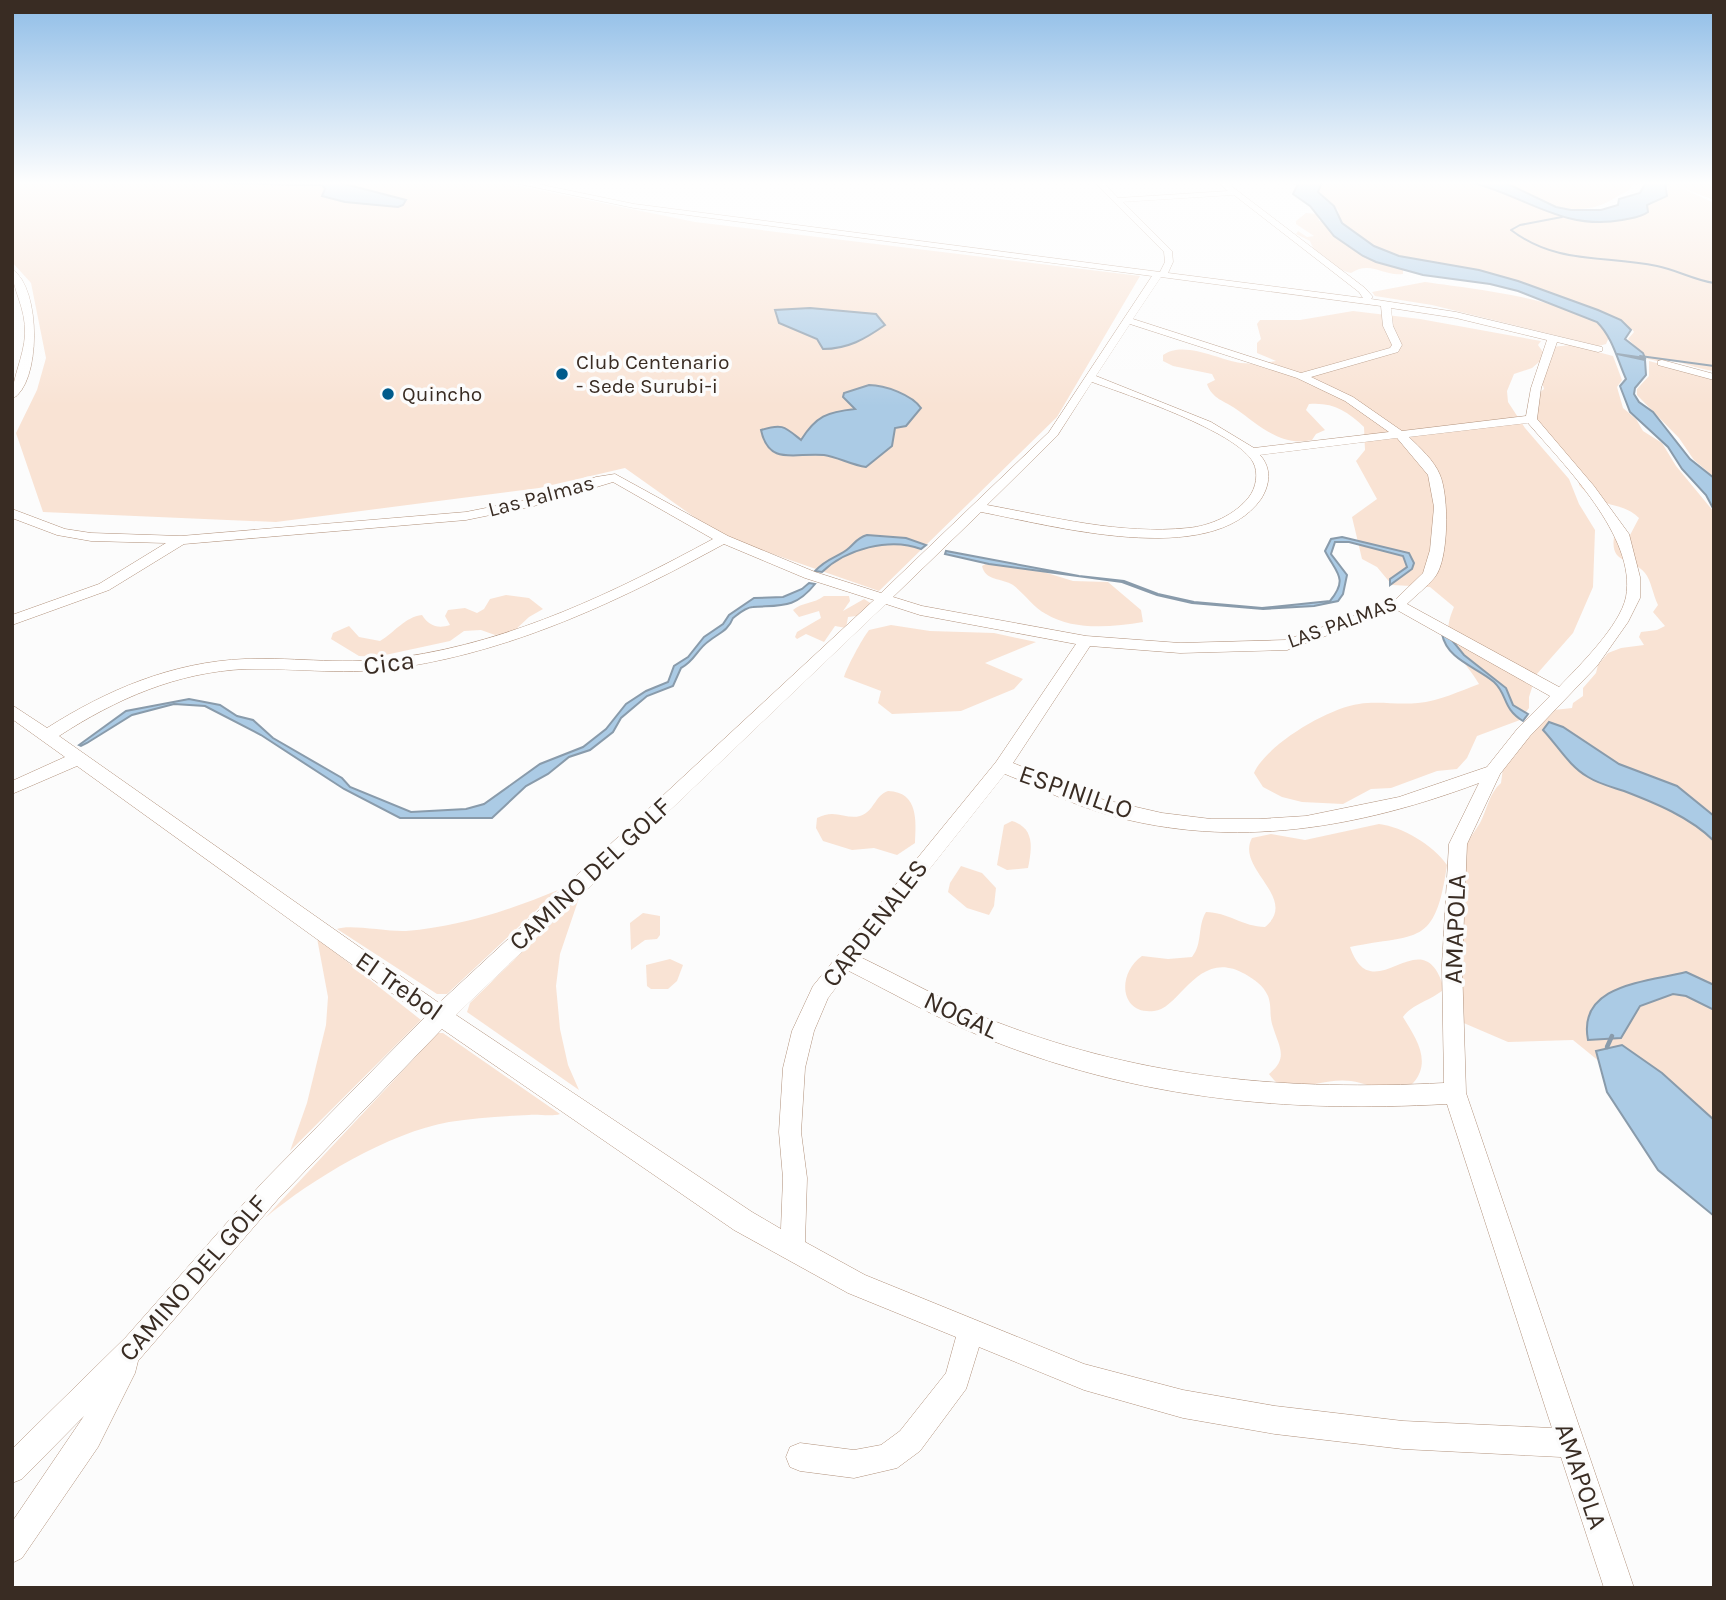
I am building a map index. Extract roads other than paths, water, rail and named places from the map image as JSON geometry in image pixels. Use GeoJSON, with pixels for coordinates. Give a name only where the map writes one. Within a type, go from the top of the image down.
{"type":"FeatureCollection","features":[{"type":"Feature","properties":{"kind":"street"},"geometry":{"type":"LineString","coordinates":[[1027,257],[1456,315],[1598,349]]}},
{"type":"Feature","properties":{"kind":"street"},"geometry":{"type":"LineString","coordinates":[[1161,274],[1170,262],[1169,257]]}},
{"type":"Feature","properties":{"kind":"street"},"geometry":{"type":"LineString","coordinates":[[1318,257],[1362,290],[1367,297],[1365,301]]}},
{"type":"Feature","properties":{"kind":"street"},"geometry":{"type":"LineString","coordinates":[[12,272],[23,285],[31,325],[26,362],[12,397]]}},
{"type":"Feature","properties":{"kind":"street","name":"CAMINO DEL GOLF"},"geometry":{"type":"LineString","coordinates":[[12,1469],[135,1346],[270,1191],[440,1016],[883,599],[1054,434],[1127,320],[1161,274]]}},
{"type":"Feature","properties":{"kind":"street"},"geometry":{"type":"LineString","coordinates":[[12,296],[23,285]]}},
{"type":"Feature","properties":{"kind":"street"},"geometry":{"type":"LineString","coordinates":[[1301,376],[1394,350],[1397,345],[1388,326],[1386,304]]}},
{"type":"Feature","properties":{"kind":"street","name":"LAS PALMAS"},"geometry":{"type":"LineString","coordinates":[[1086,641],[1180,648],[1287,645],[1398,605],[1430,574],[1437,550],[1440,507],[1434,475],[1420,455],[1399,434],[1349,399],[1301,376],[1127,320]]}},
{"type":"Feature","properties":{"kind":"street"},"geometry":{"type":"LineString","coordinates":[[1252,453],[1531,419],[1536,388],[1553,338]]}},
{"type":"Feature","properties":{"kind":"street"},"geometry":{"type":"LineString","coordinates":[[12,362],[26,362]]}},
{"type":"Feature","properties":{"kind":"street"},"geometry":{"type":"LineString","coordinates":[[1662,363],[1714,377]]}},
{"type":"Feature","properties":{"kind":"street"},"geometry":{"type":"LineString","coordinates":[[977,507],[1055,521],[1139,531],[1174,532],[1205,529],[1235,516],[1249,506],[1260,491],[1262,469],[1252,453],[1232,438],[1186,415],[1091,378]]}},
{"type":"Feature","properties":{"kind":"street","name":"AMAPOLA"},"geometry":{"type":"LineString","coordinates":[[1531,419],[1622,534],[1633,576],[1633,598],[1621,622],[1592,662],[1524,732],[1493,771],[1458,844],[1452,965],[1455,1093],[1619,1588]]}},
{"type":"Feature","properties":{"kind":"street","name":"Las Palmas"},"geometry":{"type":"LineString","coordinates":[[12,513],[62,532],[146,541],[181,540],[466,516],[529,503],[607,478],[621,480],[723,539],[810,575],[883,599],[962,619],[1086,641]]}},
{"type":"Feature","properties":{"kind":"street","name":"Cica"},"geometry":{"type":"LineString","coordinates":[[46,736],[90,707],[125,691],[191,669],[262,664],[361,668],[428,659],[505,639],[606,602],[723,539]]}},
{"type":"Feature","properties":{"kind":"street"},"geometry":{"type":"LineString","coordinates":[[12,620],[104,587],[181,540]]}},
{"type":"Feature","properties":{"kind":"street"},"geometry":{"type":"LineString","coordinates":[[146,541],[154,544],[157,553]]}},
{"type":"Feature","properties":{"kind":"street"},"geometry":{"type":"LineString","coordinates":[[1398,605],[1560,695]]}},
{"type":"Feature","properties":{"kind":"street","name":"CARDENALES"},"geometry":{"type":"LineString","coordinates":[[793,1250],[795,1178],[790,1132],[794,1068],[803,1031],[820,992],[1002,766],[1086,641]]}},
{"type":"Feature","properties":{"kind":"street","name":"El Trebol"},"geometry":{"type":"LineString","coordinates":[[12,711],[440,1016],[743,1221],[857,1284],[1084,1377],[1183,1404],[1275,1420],[1403,1435],[1569,1443]]}},
{"type":"Feature","properties":{"kind":"street"},"geometry":{"type":"LineString","coordinates":[[12,788],[79,758]]}},
{"type":"Feature","properties":{"kind":"street","name":"ESPINILLO"},"geometry":{"type":"LineString","coordinates":[[1002,766],[1110,808],[1192,823],[1280,827],[1322,822],[1412,801],[1493,771]]}},
{"type":"Feature","properties":{"kind":"street","name":"NOGAL"},"geometry":{"type":"LineString","coordinates":[[845,959],[990,1030],[1080,1062],[1178,1086],[1241,1093],[1334,1097],[1455,1093]]}},
{"type":"Feature","properties":{"kind":"street"},"geometry":{"type":"LineString","coordinates":[[800,1457],[854,1465],[887,1458],[910,1441],[957,1380],[970,1332]]}},
{"type":"Feature","properties":{"kind":"street"},"geometry":{"type":"LineString","coordinates":[[12,1548],[88,1437],[135,1346]]}},
{"type":"Feature","properties":{"kind":"water"},"geometry":{"type":"Polygon","coordinates":[[[1364,257],[1403,257],[1479,270],[1518,281],[1621,320],[1631,330],[1625,339],[1643,353],[1645,358],[1617,354],[1645,360],[1646,375],[1635,388],[1634,394],[1639,402],[1653,412],[1690,459],[1714,478],[1714,510],[1706,495],[1682,469],[1668,447],[1630,412],[1620,386],[1626,379],[1611,342],[1597,322],[1518,291],[1490,284],[1423,275],[1364,257]]]}},
{"type":"Feature","properties":{"kind":"water"},"geometry":{"type":"Polygon","coordinates":[[[810,308],[876,314],[885,325],[856,342],[823,349],[817,339],[779,323],[775,310],[810,308]]]}},
{"type":"Feature","properties":{"kind":"water"},"geometry":{"type":"Polygon","coordinates":[[[869,385],[898,392],[921,408],[906,426],[895,428],[892,446],[866,467],[824,455],[785,455],[770,449],[765,442],[761,430],[774,427],[787,429],[801,440],[817,420],[837,412],[855,409],[843,397],[844,393],[869,385]]]}},
{"type":"Feature","properties":{"kind":"water"},"geometry":{"type":"Polygon","coordinates":[[[867,535],[906,538],[926,545],[921,549],[896,544],[869,547],[843,557],[822,572],[815,571],[824,563],[867,535]]]}},
{"type":"Feature","properties":{"kind":"water"},"geometry":{"type":"Polygon","coordinates":[[[1342,537],[1409,553],[1414,563],[1412,569],[1390,585],[1390,579],[1407,567],[1403,556],[1349,542],[1335,542],[1331,554],[1347,575],[1343,594],[1338,601],[1314,606],[1263,609],[1192,603],[1157,595],[1122,582],[989,564],[945,554],[946,551],[1079,576],[1124,581],[1158,594],[1194,602],[1262,608],[1330,601],[1340,581],[1325,551],[1331,539],[1342,537]]]}},
{"type":"Feature","properties":{"kind":"water"},"geometry":{"type":"Polygon","coordinates":[[[809,583],[815,584],[794,602],[745,609],[681,668],[673,686],[647,696],[621,718],[613,732],[590,750],[569,757],[548,774],[526,786],[492,818],[400,818],[344,789],[261,735],[205,706],[174,704],[132,715],[87,743],[79,745],[126,711],[189,699],[220,705],[237,716],[253,720],[273,738],[342,778],[350,787],[411,812],[466,809],[484,804],[540,764],[583,747],[606,729],[626,704],[646,691],[668,682],[674,666],[688,657],[704,637],[723,624],[729,615],[754,598],[783,597],[809,583]]]}},
{"type":"Feature","properties":{"kind":"water"},"geometry":{"type":"Polygon","coordinates":[[[1442,634],[1506,688],[1513,705],[1528,714],[1523,721],[1508,706],[1494,682],[1456,657],[1445,643],[1442,634]]]}},
{"type":"Feature","properties":{"kind":"water"},"geometry":{"type":"Polygon","coordinates":[[[1549,722],[1563,727],[1619,764],[1677,786],[1714,816],[1714,841],[1672,811],[1597,782],[1581,772],[1569,762],[1543,730],[1549,722]]]}},
{"type":"Feature","properties":{"kind":"water"},"geometry":{"type":"Polygon","coordinates":[[[1686,972],[1714,985],[1714,1010],[1686,996],[1673,994],[1640,1006],[1621,1038],[1588,1040],[1587,1021],[1593,1007],[1604,997],[1635,983],[1686,972]]]}},
{"type":"Feature","properties":{"kind":"water"},"geometry":{"type":"Polygon","coordinates":[[[1622,1045],[1662,1073],[1714,1120],[1714,1216],[1658,1170],[1607,1092],[1596,1051],[1622,1045]]]}},
{"type":"Feature","properties":{"kind":"waterway"},"geometry":{"type":"LineString","coordinates":[[1579,257],[1657,266],[1714,283]]}},
{"type":"Feature","properties":{"kind":"waterway"},"geometry":{"type":"LineString","coordinates":[[1640,356],[1714,366]]}},
{"type":"Feature","properties":{"kind":"waterway"},"geometry":{"type":"LineString","coordinates":[[1607,1047],[1612,1036]]}},
{"type":"Feature","properties":{"kind":"place","name":"Club Centenario - Sede Surubi-i"},"geometry":{"type":"Point","coordinates":[562,374]}},
{"type":"Feature","properties":{"kind":"place","name":"Quincho"},"geometry":{"type":"Point","coordinates":[388,394]}}]}
